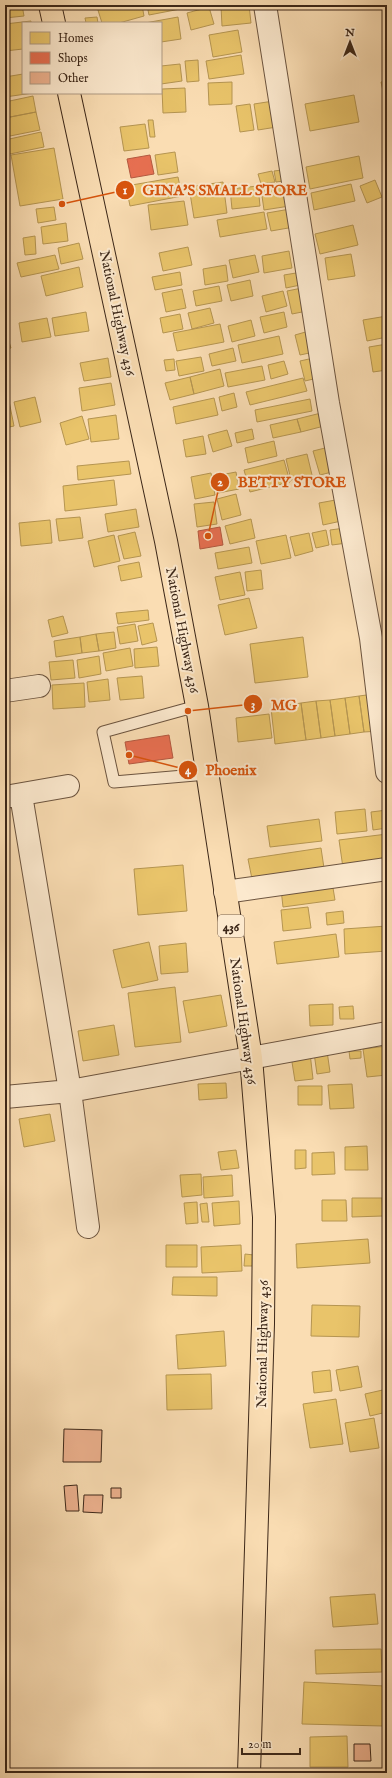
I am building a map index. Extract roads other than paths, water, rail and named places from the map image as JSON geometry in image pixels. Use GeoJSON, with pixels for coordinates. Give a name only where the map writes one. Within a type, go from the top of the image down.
{"type":"FeatureCollection","features":[{"type":"Feature","properties":{"kind":"main road"},"geometry":{"type":"LineString","coordinates":[[50,5],[54,22]]}},
{"type":"Feature","properties":{"kind":"main road","name":"National Highway 436"},"geometry":{"type":"LineString","coordinates":[[69,94],[162,518],[197,706],[251,1058],[264,1217],[263,1324],[249,1773]]}},
{"type":"Feature","properties":{"kind":"street"},"geometry":{"type":"LineString","coordinates":[[265,5],[328,403],[371,638],[387,772]]}},
{"type":"Feature","properties":{"kind":"street"},"geometry":{"type":"LineString","coordinates":[[5,691],[39,686]]}},
{"type":"Feature","properties":{"kind":"street"},"geometry":{"type":"LineString","coordinates":[[68,786],[13,796],[70,1091],[88,1227]]}},
{"type":"Feature","properties":{"kind":"street"},"geometry":{"type":"LineString","coordinates":[[225,892],[387,869]]}},
{"type":"Feature","properties":{"kind":"street"},"geometry":{"type":"LineString","coordinates":[[5,1097],[70,1091],[387,1034]]}},
{"type":"Feature","properties":{"kind":"lane"},"geometry":{"type":"LineString","coordinates":[[197,706],[103,732],[114,782],[207,774]]}},
{"type":"Feature","properties":{"kind":"place","name":"GINA'S SMALL STORE"},"geometry":{"type":"Point","coordinates":[62,204]}},
{"type":"Feature","properties":{"kind":"place","name":"BETTY STORE"},"geometry":{"type":"Point","coordinates":[208,536]}},
{"type":"Feature","properties":{"kind":"place","name":"MG"},"geometry":{"type":"Point","coordinates":[188,711]}},
{"type":"Feature","properties":{"kind":"place","name":"Phoenix"},"geometry":{"type":"Point","coordinates":[129,755]}}]}
